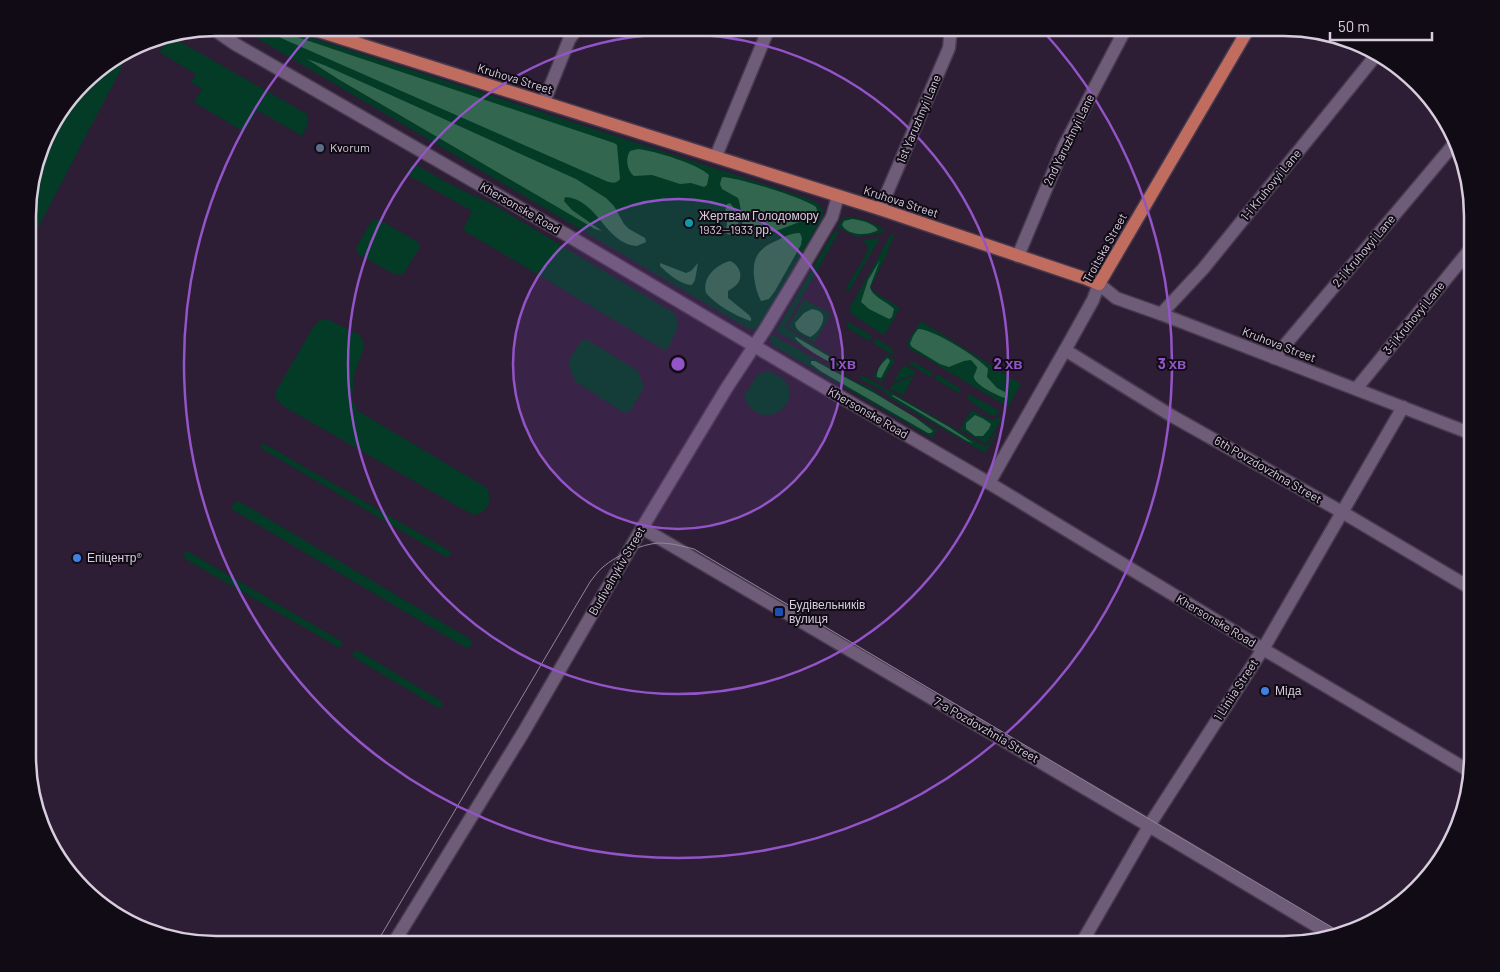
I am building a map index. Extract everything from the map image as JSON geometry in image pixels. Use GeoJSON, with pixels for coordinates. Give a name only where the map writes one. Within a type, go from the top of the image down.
{"type":"FeatureCollection","features":[{"type":"Feature","properties":{"kind":"main road","name":"Kruhova Street"},"geometry":{"type":"LineString","coordinates":[[334,36],[880,209],[1099,284]]}},
{"type":"Feature","properties":{"kind":"main road","name":"Troitska Street"},"geometry":{"type":"LineString","coordinates":[[1099,284],[1244,36]]}},
{"type":"Feature","properties":{"kind":"street","name":"Khersonske Road"},"geometry":{"type":"LineString","coordinates":[[224,36],[567,235],[988,483],[1463,767]]}},
{"type":"Feature","properties":{"kind":"street"},"geometry":{"type":"LineString","coordinates":[[544,102],[571,36]]}},
{"type":"Feature","properties":{"kind":"street"},"geometry":{"type":"LineString","coordinates":[[716,156],[766,36]]}},
{"type":"Feature","properties":{"kind":"street","name":"1st Yaruzhnyi Lane"},"geometry":{"type":"LineString","coordinates":[[880,209],[949,48],[950,36]]}},
{"type":"Feature","properties":{"kind":"street","name":"2nd Yaruzhnyi Lane"},"geometry":{"type":"LineString","coordinates":[[1018,256],[1064,146],[1122,36]]}},
{"type":"Feature","properties":{"kind":"street","name":"1-i Kruhovyi Lane"},"geometry":{"type":"LineString","coordinates":[[1161,314],[1203,269],[1373,60]]}},
{"type":"Feature","properties":{"kind":"street","name":"2-i Kruhovyi Lane"},"geometry":{"type":"LineString","coordinates":[[1274,358],[1450,148]]}},
{"type":"Feature","properties":{"kind":"street","name":"Budivelnykiv Street"},"geometry":{"type":"LineString","coordinates":[[398,936],[523,733],[642,528],[832,217],[838,196]]}},
{"type":"Feature","properties":{"kind":"street","name":"3-i Kruhovyi Lane"},"geometry":{"type":"LineString","coordinates":[[1356,389],[1464,257]]}},
{"type":"Feature","properties":{"kind":"street","name":"Kruhova Street"},"geometry":{"type":"LineString","coordinates":[[1099,284],[1116,298],[1464,431]]}},
{"type":"Feature","properties":{"kind":"street","name":"Troitska Street"},"geometry":{"type":"LineString","coordinates":[[988,483],[1093,300],[1099,284]]}},
{"type":"Feature","properties":{"kind":"street","name":"6th Povzdovzhna Street"},"geometry":{"type":"LineString","coordinates":[[1065,350],[1172,416],[1342,512],[1464,584]]}},
{"type":"Feature","properties":{"kind":"street","name":"1 Liniia Street"},"geometry":{"type":"LineString","coordinates":[[1086,936],[1150,826],[1263,649],[1403,407]]}},
{"type":"Feature","properties":{"kind":"street","name":"7-a Pozdovzhnia Street"},"geometry":{"type":"LineString","coordinates":[[642,528],[1150,826],[1319,932]]}},
{"type":"Feature","properties":{"kind":"green space"},"geometry":{"type":"Polygon","coordinates":[[[254,36],[307,36],[813,201],[818,204],[824,214],[763,322],[754,330],[747,328],[254,36]]]}},
{"type":"Feature","properties":{"kind":"green space"},"geometry":{"type":"Polygon","coordinates":[[[276,36],[294,36],[614,143],[617,145],[620,179],[614,183],[276,36]]]}},
{"type":"Feature","properties":{"kind":"green space"},"geometry":{"type":"Polygon","coordinates":[[[178,41],[307,114],[307,127],[302,136],[257,110],[244,132],[194,102],[202,89],[191,82],[196,74],[159,52],[167,43],[178,41]]]}},
{"type":"Feature","properties":{"kind":"green space"},"geometry":{"type":"Polygon","coordinates":[[[307,59],[576,179],[606,198],[614,206],[624,224],[645,238],[646,242],[637,246],[617,238],[586,205],[565,197],[564,201],[572,210],[602,231],[595,229],[307,59]]]}},
{"type":"Feature","properties":{"kind":"green space"},"geometry":{"type":"Polygon","coordinates":[[[122,63],[122,67],[36,232],[38,193],[42,170],[60,126],[89,89],[122,63]]]}},
{"type":"Feature","properties":{"kind":"green space"},"geometry":{"type":"Polygon","coordinates":[[[638,149],[665,155],[696,167],[709,175],[707,185],[704,187],[691,183],[680,184],[652,175],[634,176],[628,168],[627,161],[630,151],[638,149]]]}},
{"type":"Feature","properties":{"kind":"green space"},"geometry":{"type":"Polygon","coordinates":[[[411,165],[417,165],[452,185],[489,202],[674,313],[677,328],[666,351],[463,230],[472,211],[406,174],[411,165]]]}},
{"type":"Feature","properties":{"kind":"green space"},"geometry":{"type":"Polygon","coordinates":[[[722,177],[755,184],[809,203],[816,207],[818,213],[780,230],[751,235],[744,229],[738,198],[722,189],[720,184],[722,177]]]}},
{"type":"Feature","properties":{"kind":"green space"},"geometry":{"type":"Polygon","coordinates":[[[730,203],[735,210],[738,220],[739,229],[736,236],[727,234],[726,231],[726,208],[727,204],[730,203]]]}},
{"type":"Feature","properties":{"kind":"green space"},"geometry":{"type":"Polygon","coordinates":[[[847,217],[871,222],[884,229],[883,233],[857,237],[837,227],[843,218],[847,217]]]}},
{"type":"Feature","properties":{"kind":"green space"},"geometry":{"type":"Polygon","coordinates":[[[378,219],[420,244],[404,273],[400,275],[394,274],[358,254],[356,250],[371,222],[378,219]]]}},
{"type":"Feature","properties":{"kind":"green space"},"geometry":{"type":"Polygon","coordinates":[[[852,219],[863,221],[878,230],[864,234],[853,233],[842,225],[844,221],[852,219]]]}},
{"type":"Feature","properties":{"kind":"green space"},"geometry":{"type":"Polygon","coordinates":[[[835,230],[839,232],[785,327],[846,365],[843,370],[776,331],[835,230]]]}},
{"type":"Feature","properties":{"kind":"green space"},"geometry":{"type":"Polygon","coordinates":[[[800,233],[802,238],[801,245],[775,291],[769,299],[761,301],[754,275],[757,256],[760,251],[771,243],[789,235],[800,233]]]}},
{"type":"Feature","properties":{"kind":"green space"},"geometry":{"type":"Polygon","coordinates":[[[892,233],[894,236],[870,289],[900,308],[885,334],[882,334],[853,315],[849,309],[892,233]]]}},
{"type":"Feature","properties":{"kind":"green space"},"geometry":{"type":"Polygon","coordinates":[[[880,238],[849,291],[845,289],[866,255],[868,247],[863,240],[880,238]]]}},
{"type":"Feature","properties":{"kind":"green space"},"geometry":{"type":"Polygon","coordinates":[[[880,260],[870,287],[877,297],[894,309],[892,317],[889,319],[869,309],[861,302],[868,280],[880,260]]]}},
{"type":"Feature","properties":{"kind":"green space"},"geometry":{"type":"Polygon","coordinates":[[[730,261],[738,267],[740,280],[728,291],[728,298],[749,315],[751,321],[727,310],[706,293],[706,282],[711,272],[720,265],[730,261]]]}},
{"type":"Feature","properties":{"kind":"green space"},"geometry":{"type":"Polygon","coordinates":[[[660,263],[686,273],[691,271],[698,263],[695,280],[692,285],[683,283],[666,272],[660,266],[660,263]]]}},
{"type":"Feature","properties":{"kind":"green space"},"geometry":{"type":"Polygon","coordinates":[[[804,299],[831,314],[814,343],[788,327],[804,299]]]}},
{"type":"Feature","properties":{"kind":"green space"},"geometry":{"type":"Polygon","coordinates":[[[812,309],[821,313],[823,322],[815,334],[810,337],[798,330],[795,323],[804,313],[812,309]]]}},
{"type":"Feature","properties":{"kind":"green space"},"geometry":{"type":"Polygon","coordinates":[[[327,319],[360,335],[363,342],[364,348],[354,375],[352,400],[358,411],[487,488],[489,502],[486,509],[473,515],[283,406],[276,398],[276,391],[315,324],[327,319]]]}},
{"type":"Feature","properties":{"kind":"green space"},"geometry":{"type":"Polygon","coordinates":[[[921,321],[1021,384],[1008,407],[907,347],[909,339],[921,321]]]}},
{"type":"Feature","properties":{"kind":"green space"},"geometry":{"type":"Polygon","coordinates":[[[849,322],[872,336],[869,341],[846,327],[849,322]]]}},
{"type":"Feature","properties":{"kind":"green space"},"geometry":{"type":"Polygon","coordinates":[[[918,329],[944,338],[976,358],[988,369],[987,377],[997,388],[1005,392],[1006,398],[988,390],[976,381],[974,377],[977,367],[971,360],[949,367],[940,364],[912,347],[910,344],[918,329]]]}},
{"type":"Feature","properties":{"kind":"green space"},"geometry":{"type":"Polygon","coordinates":[[[771,334],[856,382],[871,388],[889,402],[937,430],[932,438],[774,346],[770,337],[771,334]]]}},
{"type":"Feature","properties":{"kind":"green space"},"geometry":{"type":"Polygon","coordinates":[[[796,337],[835,360],[842,367],[810,351],[796,337]]]}},
{"type":"Feature","properties":{"kind":"green space"},"geometry":{"type":"Polygon","coordinates":[[[876,338],[891,348],[894,352],[893,355],[873,343],[876,338]]]}},
{"type":"Feature","properties":{"kind":"green space"},"geometry":{"type":"Polygon","coordinates":[[[585,340],[638,371],[644,387],[631,410],[627,413],[576,382],[571,372],[569,360],[581,341],[585,340]]]}},
{"type":"Feature","properties":{"kind":"green space"},"geometry":{"type":"Polygon","coordinates":[[[886,355],[895,360],[882,382],[873,377],[886,355]]]}},
{"type":"Feature","properties":{"kind":"green space"},"geometry":{"type":"Polygon","coordinates":[[[888,358],[890,361],[881,378],[877,377],[880,366],[888,358]]]}},
{"type":"Feature","properties":{"kind":"green space"},"geometry":{"type":"Polygon","coordinates":[[[811,361],[815,361],[876,394],[916,418],[933,431],[928,433],[822,372],[811,364],[811,361]]]}},
{"type":"Feature","properties":{"kind":"green space"},"geometry":{"type":"Polygon","coordinates":[[[912,362],[933,373],[931,377],[907,363],[912,362]]]}},
{"type":"Feature","properties":{"kind":"green space"},"geometry":{"type":"Polygon","coordinates":[[[904,365],[916,372],[913,375],[893,382],[904,365]]]}},
{"type":"Feature","properties":{"kind":"green space"},"geometry":{"type":"Polygon","coordinates":[[[769,371],[786,382],[790,391],[789,400],[777,413],[759,414],[751,408],[744,396],[758,374],[769,371]]]}},
{"type":"Feature","properties":{"kind":"green space"},"geometry":{"type":"Polygon","coordinates":[[[937,374],[961,389],[959,393],[935,379],[937,374]]]}},
{"type":"Feature","properties":{"kind":"green space"},"geometry":{"type":"Polygon","coordinates":[[[862,375],[982,445],[987,446],[996,431],[997,433],[985,453],[891,399],[884,391],[860,379],[862,375]]]}},
{"type":"Feature","properties":{"kind":"green space"},"geometry":{"type":"Polygon","coordinates":[[[914,376],[903,395],[890,389],[893,384],[914,376]]]}},
{"type":"Feature","properties":{"kind":"green space"},"geometry":{"type":"Polygon","coordinates":[[[969,394],[1001,412],[990,415],[967,399],[969,394]]]}},
{"type":"Feature","properties":{"kind":"green space"},"geometry":{"type":"Polygon","coordinates":[[[892,396],[949,427],[973,443],[892,396]]]}},
{"type":"Feature","properties":{"kind":"green space"},"geometry":{"type":"Polygon","coordinates":[[[971,410],[992,420],[999,417],[1002,418],[986,444],[960,429],[971,410]]]}},
{"type":"Feature","properties":{"kind":"green space"},"geometry":{"type":"Polygon","coordinates":[[[975,415],[991,424],[983,436],[975,436],[966,429],[966,423],[975,415]]]}},
{"type":"Feature","properties":{"kind":"green space"},"geometry":{"type":"Polygon","coordinates":[[[263,443],[450,551],[451,555],[446,557],[262,449],[261,445],[263,443]]]}},
{"type":"Feature","properties":{"kind":"green space"},"geometry":{"type":"Polygon","coordinates":[[[235,502],[240,502],[470,639],[472,644],[466,648],[233,510],[231,507],[235,502]]]}},
{"type":"Feature","properties":{"kind":"green space"},"geometry":{"type":"Polygon","coordinates":[[[186,551],[341,641],[341,647],[185,559],[184,553],[186,551]]]}},
{"type":"Feature","properties":{"kind":"green space"},"geometry":{"type":"Polygon","coordinates":[[[354,651],[359,651],[443,704],[441,707],[437,707],[355,658],[352,654],[354,651]]]}},
{"type":"Feature","properties":{"kind":"tram line"},"geometry":{"type":"LineString","coordinates":[[381,936],[590,582],[601,569],[615,558],[637,548],[659,543],[694,549],[1334,929]]}},
{"type":"Feature","properties":{"kind":"place","name":"Kvorum"},"geometry":{"type":"Point","coordinates":[320,148]}},
{"type":"Feature","properties":{"kind":"place","name":"Жертвам Голодомору 1932—1933 рр."},"geometry":{"type":"Point","coordinates":[689,223]}},
{"type":"Feature","properties":{"kind":"place","name":"Епіцентр®"},"geometry":{"type":"Point","coordinates":[77,558]}},
{"type":"Feature","properties":{"kind":"place","name":"Будівельників вулиця"},"geometry":{"type":"Point","coordinates":[779,612]}},
{"type":"Feature","properties":{"kind":"place","name":"Міда"},"geometry":{"type":"Point","coordinates":[1265,691]}}]}
